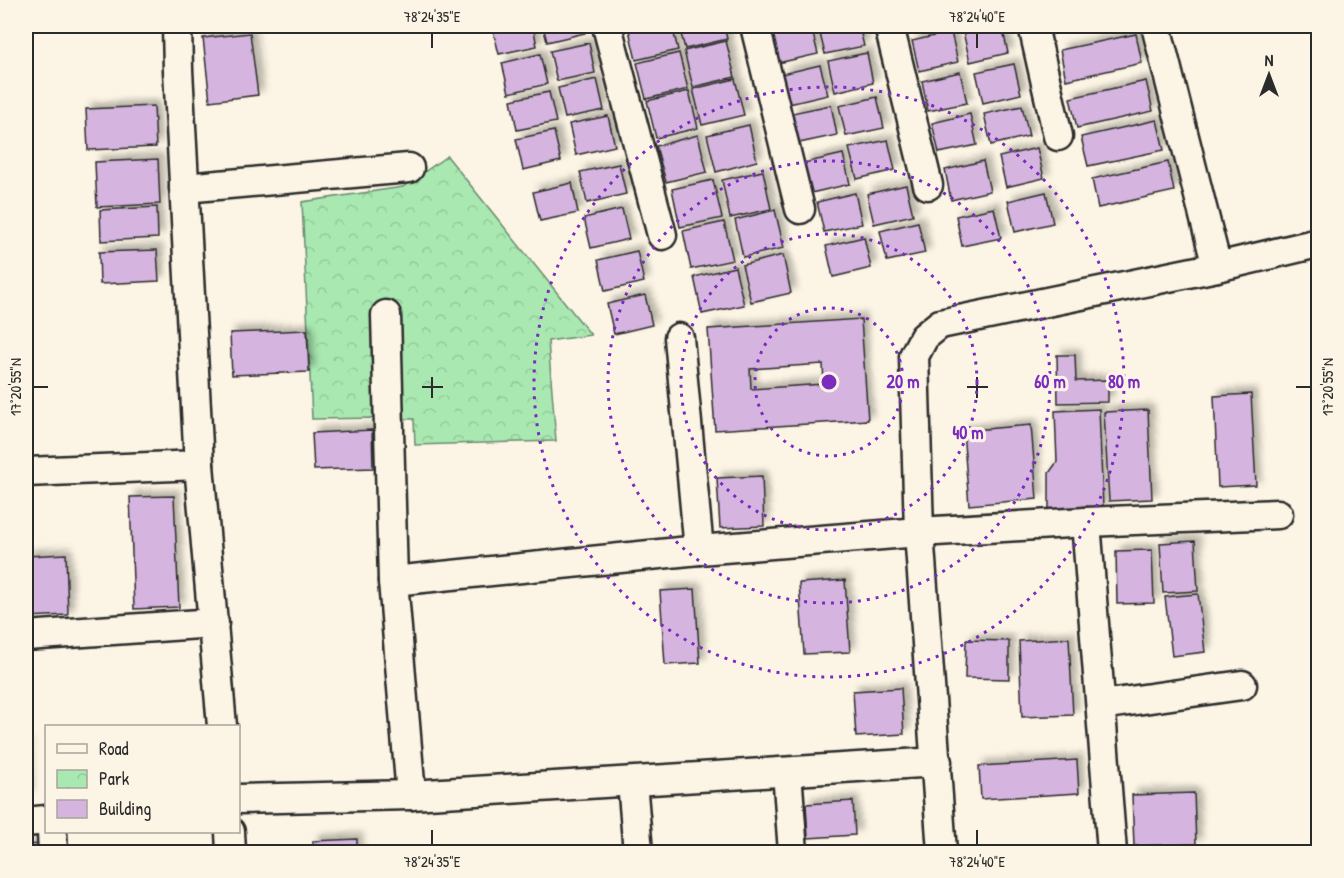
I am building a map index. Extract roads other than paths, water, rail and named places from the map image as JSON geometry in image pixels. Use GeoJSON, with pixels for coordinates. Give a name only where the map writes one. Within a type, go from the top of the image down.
{"type":"FeatureCollection","features":[{"type":"Feature","properties":{"kind":"street"},"geometry":{"type":"LineString","coordinates":[[177,26],[199,465],[222,725]]}},
{"type":"Feature","properties":{"kind":"street"},"geometry":{"type":"LineString","coordinates":[[607,26],[662,235]]}},
{"type":"Feature","properties":{"kind":"street"},"geometry":{"type":"LineString","coordinates":[[755,26],[800,209]]}},
{"type":"Feature","properties":{"kind":"street"},"geometry":{"type":"LineString","coordinates":[[889,26],[928,185]]}},
{"type":"Feature","properties":{"kind":"street"},"geometry":{"type":"LineString","coordinates":[[1033,26],[1058,136]]}},
{"type":"Feature","properties":{"kind":"street"},"geometry":{"type":"LineString","coordinates":[[1156,26],[1217,267]]}},
{"type":"Feature","properties":{"kind":"street"},"geometry":{"type":"LineString","coordinates":[[184,188],[409,168]]}},
{"type":"Feature","properties":{"kind":"street"},"geometry":{"type":"LineString","coordinates":[[942,852],[919,532],[914,356],[924,337],[940,324],[1217,267],[1318,243]]}},
{"type":"Feature","properties":{"kind":"street"},"geometry":{"type":"LineString","coordinates":[[386,315],[393,581],[411,795]]}},
{"type":"Feature","properties":{"kind":"street"},"geometry":{"type":"LineString","coordinates":[[679,338],[699,550]]}},
{"type":"Feature","properties":{"kind":"street"},"geometry":{"type":"LineString","coordinates":[[26,472],[199,465]]}},
{"type":"Feature","properties":{"kind":"street"},"geometry":{"type":"LineString","coordinates":[[393,581],[699,550],[919,532],[1278,514]]}},
{"type":"Feature","properties":{"kind":"street"},"geometry":{"type":"LineString","coordinates":[[1086,522],[1112,852]]}},
{"type":"Feature","properties":{"kind":"street"},"geometry":{"type":"LineString","coordinates":[[26,636],[214,623]]}},
{"type":"Feature","properties":{"kind":"street"},"geometry":{"type":"LineString","coordinates":[[1101,705],[1242,685]]}},
{"type":"Feature","properties":{"kind":"street"},"geometry":{"type":"LineString","coordinates":[[240,799],[411,795],[937,762]]}},
{"type":"Feature","properties":{"kind":"street"},"geometry":{"type":"LineString","coordinates":[[787,772],[793,852]]}},
{"type":"Feature","properties":{"kind":"street"},"geometry":{"type":"LineString","coordinates":[[632,782],[639,852]]}},
{"type":"Feature","properties":{"kind":"street"},"geometry":{"type":"LineString","coordinates":[[26,822],[45,820]]}},
{"type":"Feature","properties":{"kind":"street"},"geometry":{"type":"LineString","coordinates":[[51,833],[53,852]]}},
{"type":"Feature","properties":{"kind":"street"},"geometry":{"type":"LineString","coordinates":[[230,833],[231,852]]}}]}
